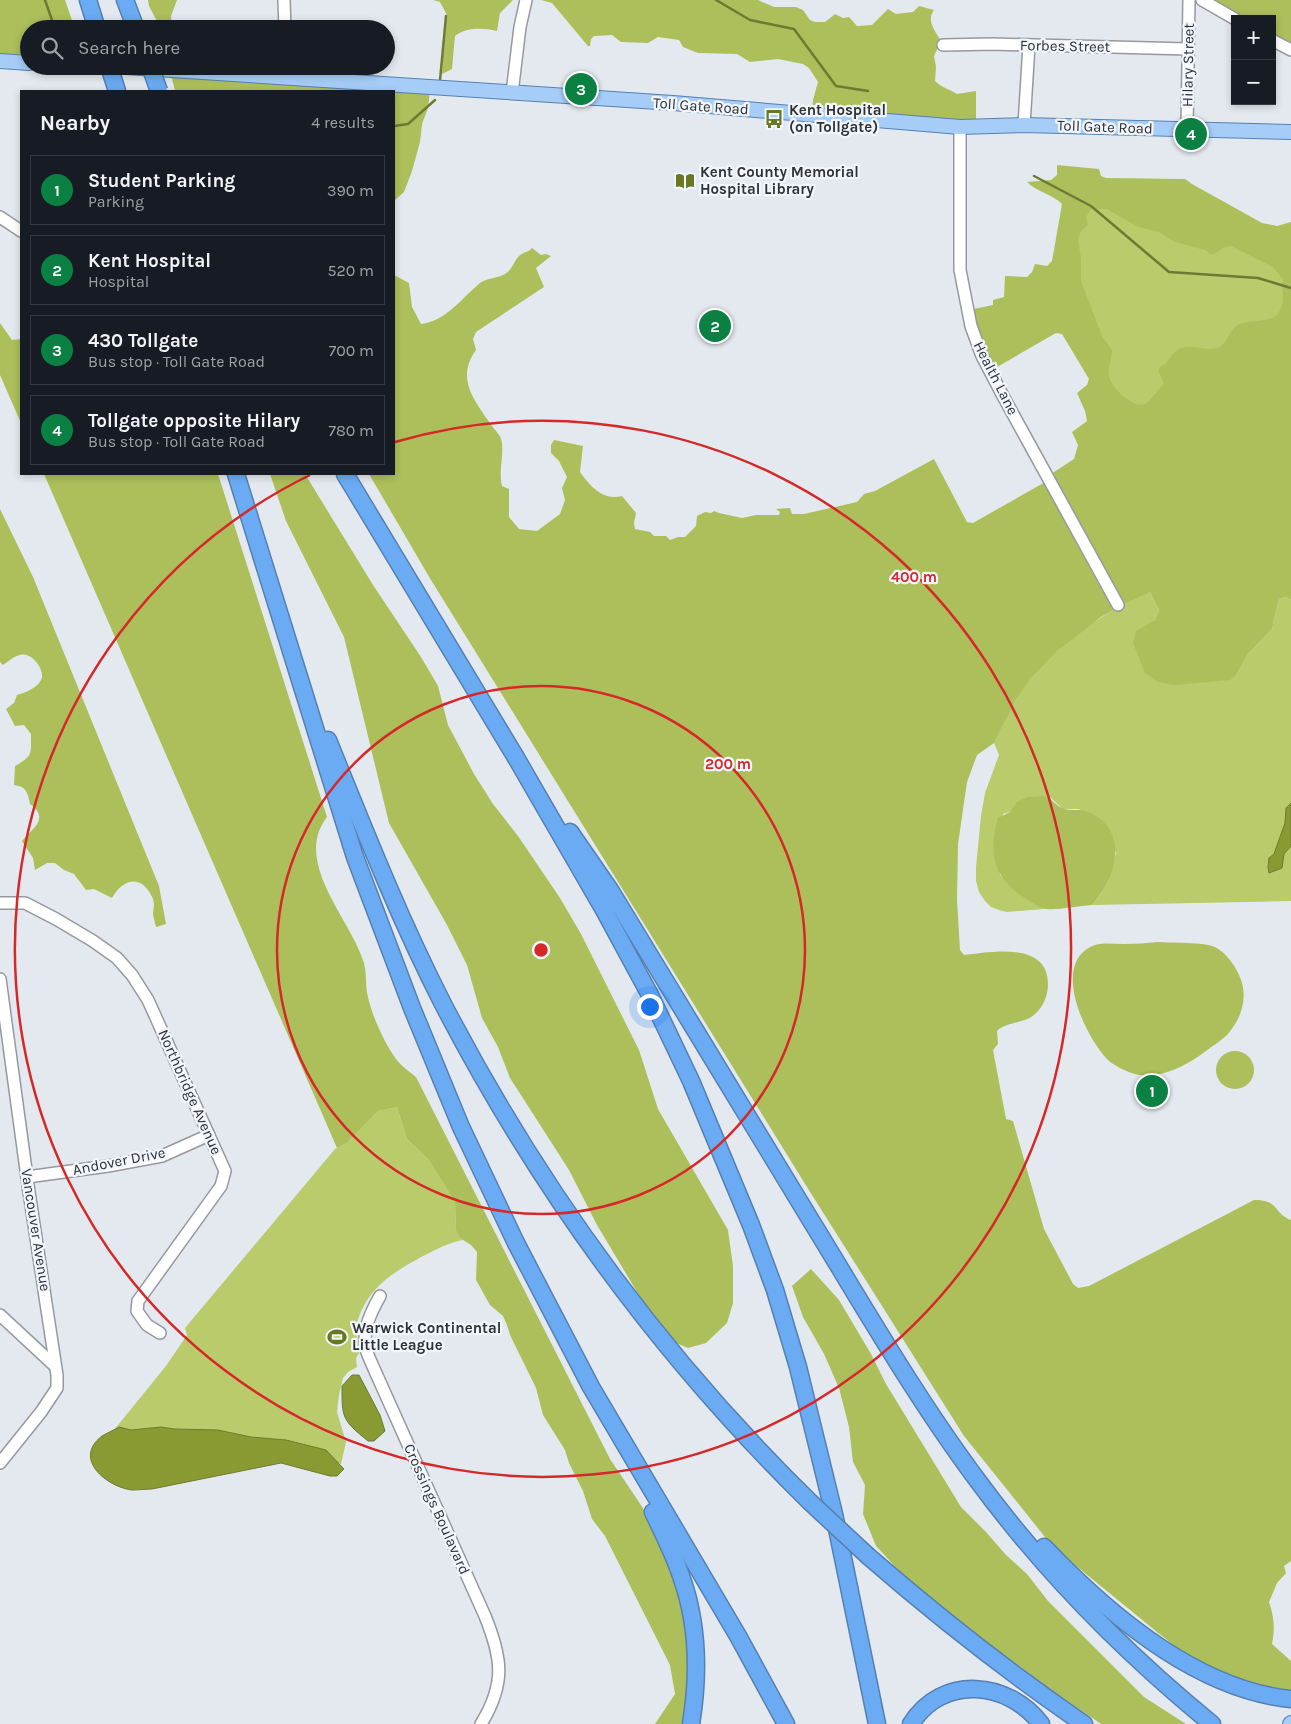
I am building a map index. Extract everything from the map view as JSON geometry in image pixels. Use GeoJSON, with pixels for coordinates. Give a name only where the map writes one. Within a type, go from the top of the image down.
{"type":"FeatureCollection","features":[{"type":"Feature","properties":{"kind":"highway"},"geometry":{"type":"LineString","coordinates":[[88,0],[94,20]]}},
{"type":"Feature","properties":{"kind":"highway"},"geometry":{"type":"LineString","coordinates":[[126,3],[133,20]]}},
{"type":"Feature","properties":{"kind":"highway"},"geometry":{"type":"LineString","coordinates":[[113,75],[117,90]]}},
{"type":"Feature","properties":{"kind":"highway"},"geometry":{"type":"LineString","coordinates":[[153,75],[159,90]]}},
{"type":"Feature","properties":{"kind":"highway"},"geometry":{"type":"LineString","coordinates":[[236,475],[358,864],[424,1038],[502,1214],[592,1387],[668,1543],[682,1578],[690,1610],[696,1648],[696,1688],[691,1724]]}},
{"type":"Feature","properties":{"kind":"highway"},"geometry":{"type":"LineString","coordinates":[[346,475],[515,756],[616,931],[650,994],[692,1080],[751,1225],[775,1290],[798,1367],[817,1441],[849,1584],[877,1724]]}},
{"type":"Feature","properties":{"kind":"highway"},"geometry":{"type":"LineString","coordinates":[[288,643],[382,873],[411,938],[461,1038],[521,1141],[596,1253],[669,1348],[743,1432],[810,1502],[868,1556],[940,1618],[990,1658],[1084,1724]]}},
{"type":"Feature","properties":{"kind":"highway"},"geometry":{"type":"LineString","coordinates":[[515,756],[610,890],[890,1349],[941,1429],[997,1506],[1058,1579],[1137,1658],[1212,1724]]}},
{"type":"Feature","properties":{"kind":"highway"},"geometry":{"type":"LineString","coordinates":[[592,1387],[738,1636],[786,1724]]}},
{"type":"Feature","properties":{"kind":"highway"},"geometry":{"type":"LineString","coordinates":[[941,1429],[1050,1553],[1090,1591],[1129,1624],[1164,1649],[1217,1678],[1262,1694],[1291,1698]]}},
{"type":"Feature","properties":{"kind":"highway"},"geometry":{"type":"LineString","coordinates":[[911,1724],[924,1709],[938,1699],[954,1692],[972,1689],[992,1690],[1010,1697],[1024,1705],[1041,1724]]}},
{"type":"Feature","properties":{"kind":"main road"},"geometry":{"type":"LineString","coordinates":[[0,61],[20,62]]}},
{"type":"Feature","properties":{"kind":"main road","name":"Toll Gate Road"},"geometry":{"type":"LineString","coordinates":[[318,75],[512,93],[682,104],[960,127],[1024,125],[1291,132]]}},
{"type":"Feature","properties":{"kind":"street"},"geometry":{"type":"LineString","coordinates":[[284,0],[285,20]]}},
{"type":"Feature","properties":{"kind":"street"},"geometry":{"type":"LineString","coordinates":[[512,93],[520,27],[526,0]]}},
{"type":"Feature","properties":{"kind":"street","name":"Hilary Street"},"geometry":{"type":"LineString","coordinates":[[1187,129],[1189,0]]}},
{"type":"Feature","properties":{"kind":"street"},"geometry":{"type":"LineString","coordinates":[[1202,0],[1231,17]]}},
{"type":"Feature","properties":{"kind":"street"},"geometry":{"type":"LineString","coordinates":[[1276,42],[1291,50]]}},
{"type":"Feature","properties":{"kind":"street","name":"Forbes Street"},"geometry":{"type":"LineString","coordinates":[[943,45],[969,43],[1188,49]]}},
{"type":"Feature","properties":{"kind":"street"},"geometry":{"type":"LineString","coordinates":[[1024,125],[1029,45]]}},
{"type":"Feature","properties":{"kind":"street","name":"Health Lane"},"geometry":{"type":"LineString","coordinates":[[960,127],[960,270],[971,326],[982,356],[999,389],[1118,605]]}},
{"type":"Feature","properties":{"kind":"street"},"geometry":{"type":"LineString","coordinates":[[0,217],[20,230]]}},
{"type":"Feature","properties":{"kind":"street","name":"Northbridge Avenue"},"geometry":{"type":"LineString","coordinates":[[0,903],[25,903],[56,919],[117,958],[132,975],[148,1000],[225,1171],[221,1186],[138,1301],[137,1311],[147,1325],[160,1333]]}},
{"type":"Feature","properties":{"kind":"street","name":"Vancouver Avenue"},"geometry":{"type":"LineString","coordinates":[[0,979],[27,1177],[47,1303],[57,1388],[41,1412],[1,1460]]}},
{"type":"Feature","properties":{"kind":"street","name":"Andover Drive"},"geometry":{"type":"LineString","coordinates":[[27,1177],[108,1166],[162,1156],[209,1135]]}},
{"type":"Feature","properties":{"kind":"street","name":"Crossings Boulavard"},"geometry":{"type":"LineString","coordinates":[[380,1296],[370,1313],[366,1331],[366,1348],[374,1371],[496,1643],[499,1668],[496,1690],[490,1710],[481,1724]]}},
{"type":"Feature","properties":{"kind":"street"},"geometry":{"type":"LineString","coordinates":[[0,1316],[55,1366]]}},
{"type":"Feature","properties":{"kind":"shaded area"},"geometry":{"type":"Polygon","coordinates":[[[0,0],[65,0],[72,20],[20,20],[20,61],[0,61],[0,0]]]}},
{"type":"Feature","properties":{"kind":"shaded area"},"geometry":{"type":"Polygon","coordinates":[[[148,0],[177,0],[171,20],[156,20],[148,0]]]}},
{"type":"Feature","properties":{"kind":"shaded area"},"geometry":{"type":"Polygon","coordinates":[[[433,0],[513,0],[500,13],[497,31],[475,29],[455,36],[452,69],[442,74],[443,44],[447,15],[440,2],[433,0]]]}},
{"type":"Feature","properties":{"kind":"shaded area"},"geometry":{"type":"Polygon","coordinates":[[[541,0],[758,0],[774,7],[796,7],[803,10],[810,20],[815,22],[825,22],[835,14],[843,18],[849,17],[857,26],[872,25],[888,9],[896,14],[913,12],[919,6],[934,10],[931,22],[941,41],[934,56],[936,67],[935,81],[957,94],[976,91],[976,121],[812,112],[818,82],[809,68],[803,64],[778,59],[750,62],[737,54],[698,53],[683,47],[679,40],[658,37],[648,43],[621,42],[612,35],[594,36],[591,39],[590,46],[588,46],[552,3],[541,0]]]}},
{"type":"Feature","properties":{"kind":"shaded area"},"geometry":{"type":"Polygon","coordinates":[[[1199,0],[1291,0],[1291,52],[1276,43],[1276,15],[1231,15],[1231,17],[1199,0]]]}},
{"type":"Feature","properties":{"kind":"shaded area"},"geometry":{"type":"Polygon","coordinates":[[[171,75],[263,75],[430,91],[428,108],[422,124],[420,142],[412,171],[404,192],[395,200],[395,90],[175,90],[171,75]]]}},
{"type":"Feature","properties":{"kind":"shaded area"},"geometry":{"type":"Polygon","coordinates":[[[1057,165],[1099,169],[1101,176],[1106,178],[1185,179],[1262,223],[1277,226],[1291,222],[1291,600],[1286,597],[1279,599],[1272,629],[1248,654],[1236,675],[1230,680],[1173,685],[1158,682],[1145,673],[1133,643],[1136,631],[1155,620],[1159,610],[1150,592],[1101,617],[1057,651],[1030,679],[1016,700],[994,743],[977,755],[967,782],[958,844],[957,900],[960,950],[964,955],[1002,951],[1016,952],[1038,960],[1045,970],[1048,987],[1041,1007],[1031,1017],[997,1031],[998,1044],[993,1050],[1006,1119],[1013,1121],[1044,1229],[1073,1284],[1078,1288],[1089,1286],[1254,1200],[1272,1204],[1281,1214],[1291,1220],[1291,1561],[1284,1566],[1286,1573],[1277,1583],[1269,1602],[1274,1623],[1272,1644],[1291,1661],[1291,1696],[1211,1674],[1157,1632],[1053,1547],[964,1436],[807,1187],[431,580],[370,475],[395,475],[395,276],[409,283],[412,307],[421,324],[446,314],[480,283],[505,274],[519,256],[532,248],[541,255],[551,256],[536,268],[544,287],[476,332],[473,339],[476,350],[467,371],[467,380],[474,399],[501,439],[502,486],[509,489],[509,517],[519,529],[537,531],[560,514],[565,500],[562,488],[567,477],[559,461],[551,453],[551,445],[554,440],[583,446],[580,472],[593,487],[603,494],[615,497],[622,496],[636,513],[635,529],[650,532],[654,536],[666,536],[670,540],[685,537],[696,526],[697,516],[705,512],[711,513],[714,511],[742,518],[756,515],[779,515],[780,512],[776,509],[790,508],[792,514],[804,514],[857,502],[864,494],[875,491],[934,459],[967,522],[973,523],[1047,481],[1048,476],[1074,459],[1078,445],[1072,432],[1087,421],[1077,393],[1087,385],[1089,379],[1062,334],[1056,333],[990,371],[969,310],[993,305],[993,300],[1004,297],[1005,276],[1027,277],[1032,272],[1035,264],[1047,266],[1052,261],[1062,204],[1027,182],[1051,180],[1057,175],[1057,165]],[[1091,209],[1086,217],[1088,225],[1081,231],[1078,240],[1081,258],[1081,281],[1102,336],[1112,350],[1109,377],[1119,392],[1129,401],[1140,405],[1149,401],[1164,384],[1158,370],[1176,351],[1186,347],[1217,348],[1224,344],[1236,326],[1276,316],[1283,300],[1283,279],[1273,267],[1231,246],[1225,247],[1212,255],[1205,250],[1175,242],[1159,232],[1138,227],[1107,209],[1091,209]]]}},
{"type":"Feature","properties":{"kind":"shaded area"},"geometry":{"type":"Polygon","coordinates":[[[1079,192],[1291,242],[1291,355],[1131,461],[1062,264],[1079,192]]]}},
{"type":"Feature","properties":{"kind":"shaded area"},"geometry":{"type":"Polygon","coordinates":[[[0,323],[12,340],[20,339],[20,421],[0,375],[0,323]]]}},
{"type":"Feature","properties":{"kind":"shaded area"},"geometry":{"type":"Polygon","coordinates":[[[44,475],[218,475],[327,817],[318,834],[316,853],[320,871],[364,963],[367,993],[379,1030],[396,1059],[416,1077],[610,1459],[659,1532],[689,1615],[688,1724],[655,1724],[675,1694],[670,1665],[605,1536],[592,1519],[583,1491],[569,1463],[565,1450],[543,1415],[536,1388],[510,1335],[503,1316],[490,1305],[476,1280],[477,1252],[471,1245],[460,1238],[456,1231],[455,1202],[428,1159],[407,1139],[397,1107],[378,1111],[347,1143],[337,1148],[44,475]]]}},
{"type":"Feature","properties":{"kind":"shaded area"},"geometry":{"type":"Polygon","coordinates":[[[270,475],[306,475],[438,686],[448,725],[474,774],[560,898],[581,934],[639,1050],[658,1109],[728,1230],[733,1266],[733,1303],[727,1323],[706,1343],[688,1348],[674,1342],[643,1302],[597,1225],[569,1170],[510,1078],[498,1047],[482,1018],[467,965],[447,925],[389,823],[344,637],[286,521],[270,475]]]}},
{"type":"Feature","properties":{"kind":"shaded area"},"geometry":{"type":"Polygon","coordinates":[[[0,509],[33,577],[159,886],[166,924],[156,927],[153,915],[153,899],[149,891],[139,883],[133,882],[122,886],[112,898],[94,889],[86,890],[74,874],[64,870],[55,863],[47,863],[35,870],[33,858],[22,841],[34,828],[39,819],[39,814],[30,804],[26,791],[14,785],[15,766],[25,760],[30,754],[31,734],[24,725],[15,726],[6,709],[14,703],[17,695],[35,687],[41,681],[42,673],[36,661],[28,656],[20,655],[3,665],[0,662],[0,509]]]}},
{"type":"Feature","properties":{"kind":"shaded area"},"geometry":{"type":"Polygon","coordinates":[[[1146,592],[1150,592],[1159,610],[1155,620],[1151,623],[1236,675],[1248,654],[1272,629],[1279,599],[1286,597],[1291,600],[1291,901],[1092,905],[1102,893],[1108,881],[1116,852],[1079,809],[1063,809],[1051,798],[1003,814],[1000,875],[1010,886],[1044,909],[1007,912],[991,907],[979,892],[976,881],[976,867],[985,793],[999,755],[994,743],[1010,710],[1030,679],[1055,652],[1099,619],[1146,592]]]}},
{"type":"Feature","properties":{"kind":"shaded area"},"geometry":{"type":"Polygon","coordinates":[[[1043,796],[1065,809],[1088,812],[1101,820],[1110,830],[1114,842],[1115,855],[1113,869],[1101,894],[1092,905],[1045,909],[1014,891],[1000,873],[994,853],[995,830],[998,818],[1010,812],[1017,802],[1028,797],[1043,796]]]}},
{"type":"Feature","properties":{"kind":"shaded area"},"geometry":{"type":"Polygon","coordinates":[[[1291,803],[1291,846],[1284,854],[1282,868],[1269,873],[1269,858],[1274,854],[1285,823],[1286,808],[1291,803]]]}},
{"type":"Feature","properties":{"kind":"shaded area"},"geometry":{"type":"Polygon","coordinates":[[[1158,942],[1204,944],[1219,949],[1237,971],[1242,983],[1244,999],[1237,1021],[1227,1035],[1219,1041],[1191,1061],[1175,1069],[1157,1074],[1139,1075],[1113,1064],[1098,1048],[1082,1020],[1073,987],[1073,972],[1078,959],[1091,946],[1158,942]]]}},
{"type":"Feature","properties":{"kind":"shaded area"},"geometry":{"type":"Polygon","coordinates":[[[1235,1051],[1248,1057],[1254,1070],[1248,1083],[1235,1089],[1222,1083],[1216,1070],[1222,1057],[1235,1051]]]}},
{"type":"Feature","properties":{"kind":"shaded area"},"geometry":{"type":"Polygon","coordinates":[[[397,1107],[407,1139],[428,1159],[455,1202],[456,1231],[463,1240],[423,1256],[401,1269],[381,1284],[366,1302],[356,1327],[361,1350],[356,1358],[357,1367],[348,1372],[343,1378],[339,1395],[337,1412],[346,1442],[341,1464],[251,1437],[218,1430],[161,1427],[131,1430],[119,1427],[114,1430],[166,1366],[187,1335],[185,1328],[335,1149],[347,1143],[378,1111],[397,1107]]]}},
{"type":"Feature","properties":{"kind":"shaded area"},"geometry":{"type":"Polygon","coordinates":[[[811,1269],[839,1300],[871,1354],[886,1384],[961,1507],[1006,1555],[1027,1574],[1048,1601],[1144,1697],[1186,1724],[1101,1724],[994,1649],[903,1575],[876,1546],[863,1514],[865,1485],[853,1462],[849,1427],[839,1388],[824,1354],[803,1317],[792,1286],[811,1269]]]}},
{"type":"Feature","properties":{"kind":"shaded area"},"geometry":{"type":"Polygon","coordinates":[[[352,1375],[359,1375],[380,1415],[385,1431],[374,1441],[368,1441],[353,1428],[348,1423],[343,1412],[342,1386],[352,1375]]]}},
{"type":"Feature","properties":{"kind":"shaded area"},"geometry":{"type":"Polygon","coordinates":[[[119,1427],[131,1430],[161,1427],[218,1430],[251,1437],[286,1440],[326,1450],[344,1469],[337,1476],[330,1476],[281,1463],[152,1489],[132,1490],[122,1488],[104,1478],[96,1470],[92,1462],[91,1454],[94,1445],[102,1436],[119,1427]]]}},
{"type":"Feature","properties":{"kind":"waterway"},"geometry":{"type":"LineString","coordinates":[[45,0],[52,20]]}},
{"type":"Feature","properties":{"kind":"waterway"},"geometry":{"type":"LineString","coordinates":[[716,0],[750,20],[794,29],[836,86],[868,91]]}},
{"type":"Feature","properties":{"kind":"waterway"},"geometry":{"type":"LineString","coordinates":[[440,80],[446,16]]}},
{"type":"Feature","properties":{"kind":"waterway"},"geometry":{"type":"LineString","coordinates":[[395,126],[408,124],[435,100]]}},
{"type":"Feature","properties":{"kind":"waterway"},"geometry":{"type":"LineString","coordinates":[[1034,176],[1091,206],[1169,272],[1258,278],[1291,288]]}},
{"type":"Feature","properties":{"kind":"place","name":"430 Tollgate"},"geometry":{"type":"Point","coordinates":[581,89]}},
{"type":"Feature","properties":{"kind":"place","name":"Kent Hospital (on Tollgate)"},"geometry":{"type":"Point","coordinates":[774,119]}},
{"type":"Feature","properties":{"kind":"place","name":"Tollgate opposite Hilary"},"geometry":{"type":"Point","coordinates":[1191,134]}},
{"type":"Feature","properties":{"kind":"place","name":"Kent County Memorial Hospital Library"},"geometry":{"type":"Point","coordinates":[685,181]}},
{"type":"Feature","properties":{"kind":"place","name":"Kent Hospital"},"geometry":{"type":"Point","coordinates":[715,326]}},
{"type":"Feature","properties":{"kind":"place","name":"Student Parking"},"geometry":{"type":"Point","coordinates":[1152,1091]}},
{"type":"Feature","properties":{"kind":"place","name":"Warwick Continental Little League"},"geometry":{"type":"Point","coordinates":[337,1337]}}]}
